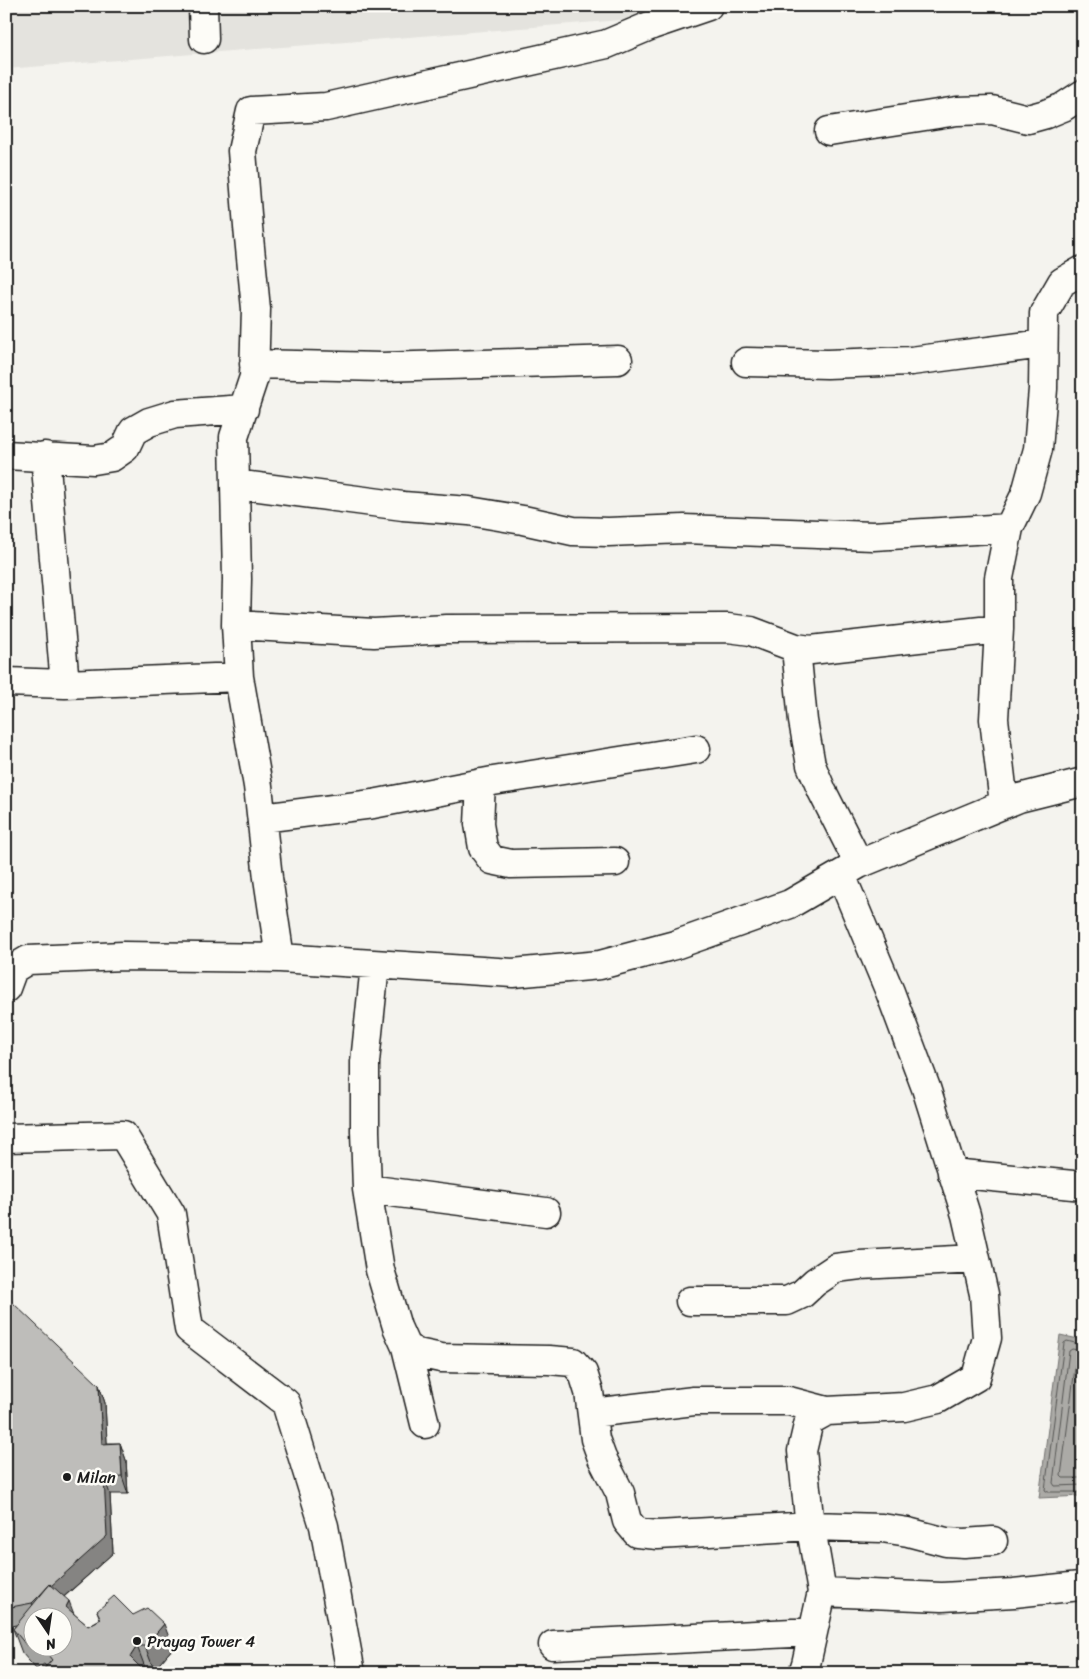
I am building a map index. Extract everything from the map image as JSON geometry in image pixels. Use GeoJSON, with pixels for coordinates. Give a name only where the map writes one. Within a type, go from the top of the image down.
{"type":"FeatureCollection","features":[{"type":"Feature","properties":{"kind":"street"},"geometry":{"type":"LineString","coordinates":[[203,6],[204,39]]}},
{"type":"Feature","properties":{"kind":"street"},"geometry":{"type":"LineString","coordinates":[[280,958],[268,878],[258,786],[239,677],[236,625],[234,437],[254,377],[256,309],[242,151],[251,111],[326,107],[607,44],[651,16],[708,6]]}},
{"type":"Feature","properties":{"kind":"street"},"geometry":{"type":"LineString","coordinates":[[829,131],[957,111],[992,110],[1028,119],[1055,111],[1083,94]]}},
{"type":"Feature","properties":{"kind":"street"},"geometry":{"type":"LineString","coordinates":[[1004,804],[994,719],[999,629],[999,578],[1009,528],[1026,493],[1038,449],[1043,389],[1044,313],[1062,282],[1083,270]]}},
{"type":"Feature","properties":{"kind":"street"},"geometry":{"type":"LineString","coordinates":[[746,362],[827,364],[911,361],[1043,344]]}},
{"type":"Feature","properties":{"kind":"street"},"geometry":{"type":"LineString","coordinates":[[254,364],[381,367],[618,360]]}},
{"type":"Feature","properties":{"kind":"street"},"geometry":{"type":"LineString","coordinates":[[6,455],[94,460],[112,457],[125,448],[133,431],[150,422],[175,414],[244,409]]}},
{"type":"Feature","properties":{"kind":"street"},"geometry":{"type":"LineString","coordinates":[[45,456],[66,684]]}},
{"type":"Feature","properties":{"kind":"street"},"geometry":{"type":"LineString","coordinates":[[235,484],[403,506],[469,511],[573,531],[684,530],[873,536],[1009,528]]}},
{"type":"Feature","properties":{"kind":"street"},"geometry":{"type":"LineString","coordinates":[[236,625],[374,633],[447,629],[728,628],[751,631],[796,648],[811,650],[999,629]]}},
{"type":"Feature","properties":{"kind":"street"},"geometry":{"type":"LineString","coordinates":[[592,1413],[694,1401],[789,1401],[827,1411],[904,1407],[938,1399],[976,1377],[987,1338],[984,1294],[966,1216],[926,1088],[868,938],[850,869],[811,765],[796,648]]}},
{"type":"Feature","properties":{"kind":"street"},"geometry":{"type":"LineString","coordinates":[[6,682],[66,684],[239,677]]}},
{"type":"Feature","properties":{"kind":"street"},"geometry":{"type":"LineString","coordinates":[[262,818],[373,804],[481,783],[696,749]]}},
{"type":"Feature","properties":{"kind":"street"},"geometry":{"type":"LineString","coordinates":[[6,988],[13,969],[28,960],[123,956],[280,958],[513,973],[600,965],[675,945],[790,904],[850,869],[1004,804],[1019,798],[1083,782]]}},
{"type":"Feature","properties":{"kind":"street"},"geometry":{"type":"LineString","coordinates":[[481,783],[479,824],[483,848],[492,860],[511,864],[615,862]]}},
{"type":"Feature","properties":{"kind":"street"},"geometry":{"type":"LineString","coordinates":[[376,964],[365,1062],[367,1189],[380,1270],[397,1327],[406,1347],[425,1424]]}},
{"type":"Feature","properties":{"kind":"street"},"geometry":{"type":"LineString","coordinates":[[6,1138],[123,1135],[171,1214],[189,1329],[286,1404],[324,1526],[350,1673]]}},
{"type":"Feature","properties":{"kind":"street"},"geometry":{"type":"LineString","coordinates":[[952,1172],[1083,1186]]}},
{"type":"Feature","properties":{"kind":"street"},"geometry":{"type":"LineString","coordinates":[[367,1189],[546,1212]]}},
{"type":"Feature","properties":{"kind":"street"},"geometry":{"type":"LineString","coordinates":[[690,1301],[787,1301],[802,1294],[815,1282],[836,1268],[976,1259]]}},
{"type":"Feature","properties":{"kind":"street"},"geometry":{"type":"LineString","coordinates":[[406,1347],[417,1353],[441,1358],[572,1362],[583,1373],[589,1392],[595,1439],[602,1458],[620,1493],[627,1521],[637,1533],[658,1535],[811,1526],[882,1528],[908,1532],[946,1542],[993,1541]]}},
{"type":"Feature","properties":{"kind":"street"},"geometry":{"type":"LineString","coordinates":[[802,1673],[806,1664],[822,1592],[811,1526],[802,1451],[809,1421],[827,1411]]}},
{"type":"Feature","properties":{"kind":"street"},"geometry":{"type":"LineString","coordinates":[[822,1592],[942,1596],[1014,1593],[1080,1586]]}},
{"type":"Feature","properties":{"kind":"street"},"geometry":{"type":"LineString","coordinates":[[552,1646],[813,1632]]}},
{"type":"Feature","properties":{"kind":"shaded area"},"geometry":{"type":"Polygon","coordinates":[[[6,6],[658,6],[659,17],[6,69],[6,6]]]}},
{"type":"Feature","properties":{"kind":"water"},"geometry":{"type":"Polygon","coordinates":[[[1060,1335],[1083,1340],[1083,1496],[1039,1498],[1060,1335]]]}},
{"type":"Feature","properties":{"kind":"building","name":"Milan"},"geometry":{"type":"Polygon","coordinates":[[[13,1303],[99,1385],[102,1444],[120,1443],[122,1476],[104,1477],[107,1536],[51,1586],[50,1584],[32,1603],[6,1608],[6,1310],[13,1303]]]}},
{"type":"Feature","properties":{"kind":"building"},"geometry":{"type":"Polygon","coordinates":[[[50,1584],[69,1601],[66,1606],[32,1606],[50,1584]]]}},
{"type":"Feature","properties":{"kind":"building"},"geometry":{"type":"Polygon","coordinates":[[[114,1596],[133,1615],[147,1608],[164,1624],[145,1646],[137,1646],[130,1657],[144,1671],[149,1665],[156,1673],[40,1673],[52,1660],[49,1656],[72,1656],[72,1612],[88,1626],[101,1619],[97,1611],[114,1596]]]}},
{"type":"Feature","properties":{"kind":"building"},"geometry":{"type":"Polygon","coordinates":[[[22,1618],[22,1640],[13,1629],[22,1618]]]}},
{"type":"Feature","properties":{"kind":"place","name":"Milan"},"geometry":{"type":"Point","coordinates":[67,1477]}},
{"type":"Feature","properties":{"kind":"place","name":"Prayag Tower 4"},"geometry":{"type":"Point","coordinates":[137,1641]}}]}
